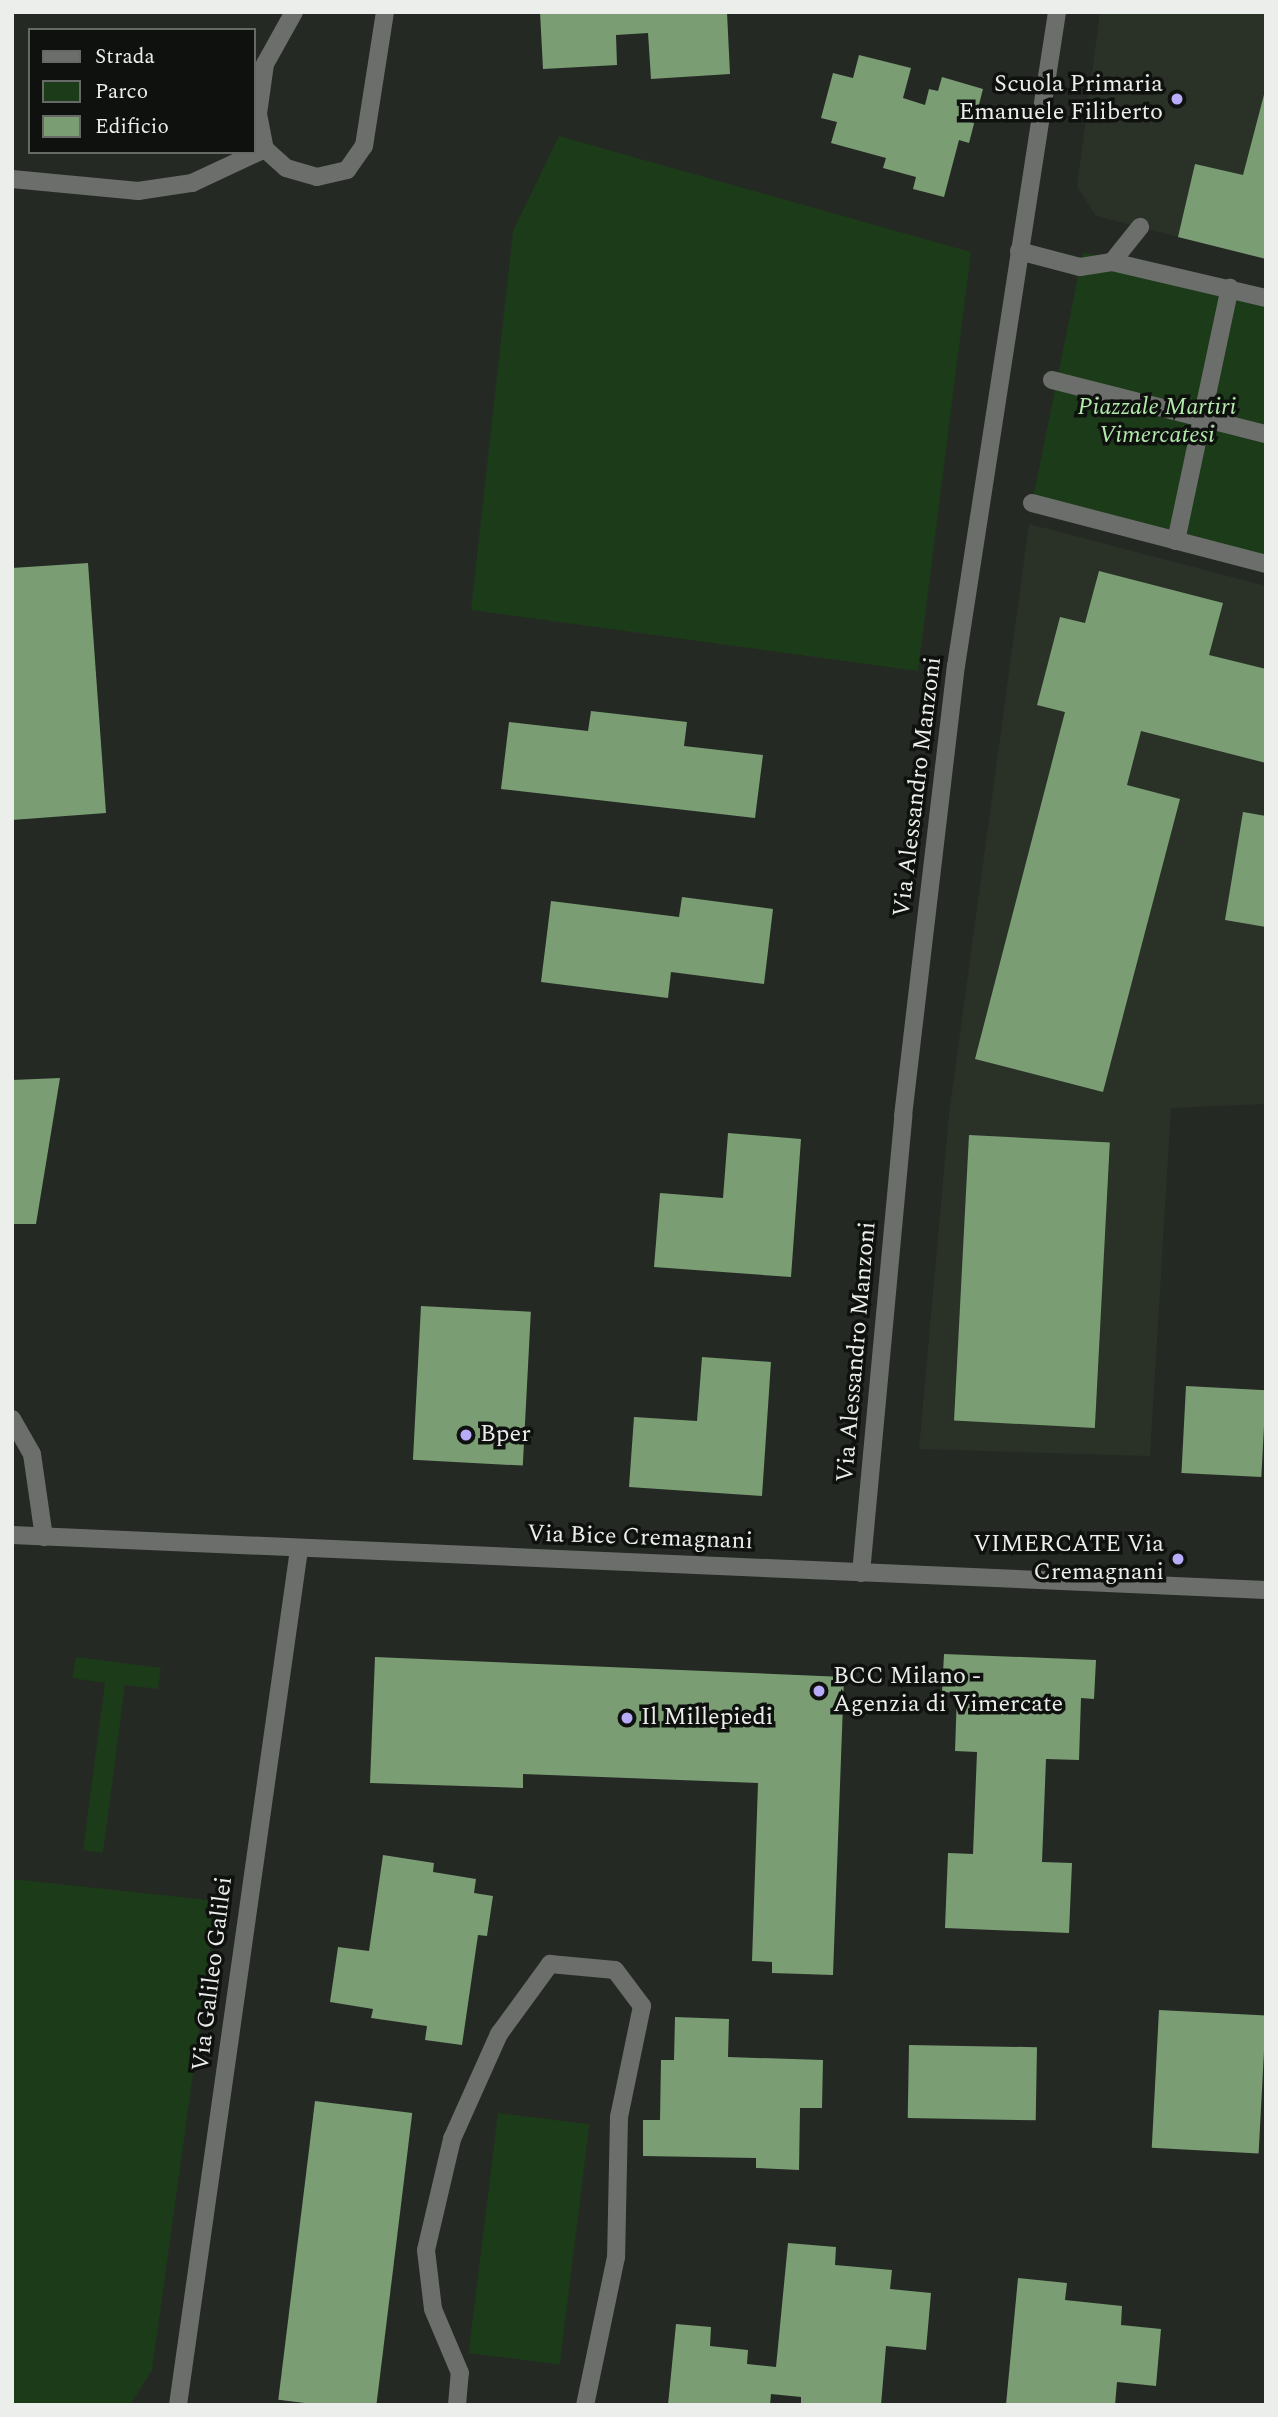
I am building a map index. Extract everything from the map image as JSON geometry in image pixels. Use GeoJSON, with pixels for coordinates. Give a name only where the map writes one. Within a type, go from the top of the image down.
{"type":"FeatureCollection","features":[{"type":"Feature","properties":{"kind":"street"},"geometry":{"type":"LineString","coordinates":[[294,12],[265,64],[258,114],[265,149],[286,168],[317,177],[347,170],[364,146],[385,12]]}},
{"type":"Feature","properties":{"kind":"street","name":"Via Alessandro Manzoni"},"geometry":{"type":"LineString","coordinates":[[861,1573],[903,1116],[956,666],[1057,12]]}},
{"type":"Feature","properties":{"kind":"street"},"geometry":{"type":"LineString","coordinates":[[256,153],[265,149]]}},
{"type":"Feature","properties":{"kind":"street"},"geometry":{"type":"LineString","coordinates":[[12,179],[138,191],[192,183],[254,154]]}},
{"type":"Feature","properties":{"kind":"street"},"geometry":{"type":"LineString","coordinates":[[1112,262],[1140,227]]}},
{"type":"Feature","properties":{"kind":"street"},"geometry":{"type":"LineString","coordinates":[[1019,251],[1080,267],[1112,262],[1266,298]]}},
{"type":"Feature","properties":{"kind":"street"},"geometry":{"type":"LineString","coordinates":[[1176,541],[1230,288]]}},
{"type":"Feature","properties":{"kind":"street"},"geometry":{"type":"LineString","coordinates":[[1052,380],[1266,433]]}},
{"type":"Feature","properties":{"kind":"street"},"geometry":{"type":"LineString","coordinates":[[1032,503],[1266,564]]}},
{"type":"Feature","properties":{"kind":"street"},"geometry":{"type":"LineString","coordinates":[[12,1419],[32,1454],[44,1537]]}},
{"type":"Feature","properties":{"kind":"street","name":"Via Bice Cremagnani"},"geometry":{"type":"LineString","coordinates":[[12,1535],[1266,1590]]}},
{"type":"Feature","properties":{"kind":"street","name":"Via Galileo Galilei"},"geometry":{"type":"LineString","coordinates":[[178,2405],[299,1549]]}},
{"type":"Feature","properties":{"kind":"street"},"geometry":{"type":"LineString","coordinates":[[457,2405],[460,2373],[433,2309],[426,2250],[452,2139],[499,2034],[550,1964],[615,1970],[642,2006],[619,2117],[616,2257],[585,2405]]}},
{"type":"Feature","properties":{"kind":"shaded area","name":"Scuola Primaria Emanuele Filiberto"},"geometry":{"type":"Polygon","coordinates":[[[1100,12],[1266,12],[1266,259],[1096,216],[1077,186],[1100,12]]]}},
{"type":"Feature","properties":{"kind":"shaded area"},"geometry":{"type":"Polygon","coordinates":[[[1029,524],[1266,586],[1266,1104],[1171,1108],[1150,1456],[919,1449],[949,1115],[1029,524]]]}},
{"type":"Feature","properties":{"kind":"green space"},"geometry":{"type":"Polygon","coordinates":[[[559,136],[971,252],[918,671],[471,610],[513,231],[559,136]]]}},
{"type":"Feature","properties":{"kind":"green space","name":"Piazzale Martiri Vimercatesi"},"geometry":{"type":"Polygon","coordinates":[[[1083,252],[1266,297],[1266,560],[1032,503],[1083,252]]]}},
{"type":"Feature","properties":{"kind":"green space"},"geometry":{"type":"Polygon","coordinates":[[[76,1657],[161,1668],[158,1689],[125,1685],[103,1853],[83,1850],[105,1683],[72,1678],[76,1657]]]}},
{"type":"Feature","properties":{"kind":"green space"},"geometry":{"type":"Polygon","coordinates":[[[12,1879],[217,1901],[152,2370],[130,2405],[12,2405],[12,1879]]]}},
{"type":"Feature","properties":{"kind":"green space"},"geometry":{"type":"Polygon","coordinates":[[[498,2113],[589,2124],[560,2364],[469,2353],[498,2113]]]}},
{"type":"Feature","properties":{"kind":"building"},"geometry":{"type":"Polygon","coordinates":[[[540,12],[727,12],[730,74],[651,79],[648,33],[616,35],[617,65],[543,69],[540,12]]]}},
{"type":"Feature","properties":{"kind":"building"},"geometry":{"type":"Polygon","coordinates":[[[859,55],[911,68],[903,98],[925,105],[929,89],[938,91],[942,77],[983,89],[969,143],[959,140],[944,197],[913,189],[916,177],[883,168],[886,158],[831,143],[837,122],[821,118],[833,73],[853,78],[859,55]]]}},
{"type":"Feature","properties":{"kind":"building"},"geometry":{"type":"Polygon","coordinates":[[[1266,87],[1266,259],[1178,237],[1195,164],[1243,175],[1266,87]]]}},
{"type":"Feature","properties":{"kind":"building"},"geometry":{"type":"Polygon","coordinates":[[[88,563],[106,813],[12,820],[12,568],[88,563]]]}},
{"type":"Feature","properties":{"kind":"building"},"geometry":{"type":"Polygon","coordinates":[[[1099,571],[1223,603],[1209,655],[1266,669],[1266,763],[1141,731],[1127,785],[1180,799],[1103,1092],[975,1059],[1065,712],[1037,705],[1060,617],[1085,623],[1099,571]]]}},
{"type":"Feature","properties":{"kind":"building"},"geometry":{"type":"Polygon","coordinates":[[[591,711],[687,722],[684,746],[763,755],[755,818],[501,789],[509,722],[588,731],[591,711]]]}},
{"type":"Feature","properties":{"kind":"building"},"geometry":{"type":"Polygon","coordinates":[[[1243,812],[1266,816],[1266,927],[1225,920],[1243,812]]]}},
{"type":"Feature","properties":{"kind":"building"},"geometry":{"type":"Polygon","coordinates":[[[682,897],[773,909],[764,984],[671,972],[668,998],[541,982],[551,901],[679,917],[682,897]]]}},
{"type":"Feature","properties":{"kind":"building"},"geometry":{"type":"Polygon","coordinates":[[[60,1078],[36,1224],[12,1224],[12,1080],[60,1078]]]}},
{"type":"Feature","properties":{"kind":"building"},"geometry":{"type":"Polygon","coordinates":[[[728,1133],[801,1139],[791,1277],[654,1267],[660,1193],[723,1198],[728,1133]]]}},
{"type":"Feature","properties":{"kind":"building"},"geometry":{"type":"Polygon","coordinates":[[[969,1135],[1110,1142],[1095,1428],[954,1421],[969,1135]]]}},
{"type":"Feature","properties":{"kind":"building"},"geometry":{"type":"Polygon","coordinates":[[[421,1306],[531,1312],[523,1466],[413,1460],[421,1306]]]}},
{"type":"Feature","properties":{"kind":"building"},"geometry":{"type":"Polygon","coordinates":[[[702,1357],[771,1362],[762,1496],[629,1487],[634,1417],[697,1421],[702,1357]]]}},
{"type":"Feature","properties":{"kind":"building"},"geometry":{"type":"Polygon","coordinates":[[[1186,1386],[1266,1390],[1261,1477],[1181,1473],[1186,1386]]]}},
{"type":"Feature","properties":{"kind":"building"},"geometry":{"type":"Polygon","coordinates":[[[944,1654],[1096,1660],[1094,1699],[1081,1698],[1079,1760],[1046,1759],[1042,1862],[1072,1863],[1069,1933],[945,1928],[948,1853],[973,1854],[977,1752],[955,1751],[957,1693],[942,1692],[944,1654]]]}},
{"type":"Feature","properties":{"kind":"building"},"geometry":{"type":"Polygon","coordinates":[[[375,1657],[844,1677],[833,1975],[772,1973],[772,1962],[752,1961],[758,1783],[523,1774],[523,1788],[370,1783],[375,1657]]]}},
{"type":"Feature","properties":{"kind":"building"},"geometry":{"type":"Polygon","coordinates":[[[383,1855],[434,1863],[433,1872],[476,1879],[474,1893],[493,1896],[487,1936],[478,1935],[462,2045],[425,2040],[427,2026],[371,2018],[373,2009],[330,2002],[338,1947],[369,1951],[383,1855]]]}},
{"type":"Feature","properties":{"kind":"building"},"geometry":{"type":"Polygon","coordinates":[[[1159,2010],[1266,2016],[1259,2153],[1152,2148],[1159,2010]]]}},
{"type":"Feature","properties":{"kind":"building"},"geometry":{"type":"Polygon","coordinates":[[[675,2017],[729,2019],[728,2057],[823,2060],[822,2108],[800,2108],[799,2170],[756,2168],[756,2158],[643,2156],[643,2120],[660,2120],[661,2060],[674,2060],[675,2017]]]}},
{"type":"Feature","properties":{"kind":"building"},"geometry":{"type":"Polygon","coordinates":[[[909,2045],[1037,2047],[1036,2120],[908,2118],[909,2045]]]}},
{"type":"Feature","properties":{"kind":"building"},"geometry":{"type":"Polygon","coordinates":[[[315,2101],[412,2113],[376,2405],[321,2405],[278,2400],[315,2101]]]}},
{"type":"Feature","properties":{"kind":"building"},"geometry":{"type":"Polygon","coordinates":[[[788,2243],[836,2247],[835,2265],[892,2270],[890,2289],[931,2293],[926,2350],[886,2346],[881,2405],[801,2405],[801,2397],[771,2394],[770,2405],[668,2405],[676,2324],[711,2327],[710,2346],[748,2350],[747,2364],[776,2367],[788,2243]]]}},
{"type":"Feature","properties":{"kind":"building"},"geometry":{"type":"Polygon","coordinates":[[[1018,2278],[1067,2283],[1065,2300],[1122,2306],[1121,2325],[1161,2329],[1156,2386],[1117,2382],[1115,2405],[1006,2405],[1018,2278]]]}},
{"type":"Feature","properties":{"kind":"place","name":"Scuola Primaria Emanuele Filiberto"},"geometry":{"type":"Point","coordinates":[1177,99]}},
{"type":"Feature","properties":{"kind":"place","name":"Bper"},"geometry":{"type":"Point","coordinates":[466,1435]}},
{"type":"Feature","properties":{"kind":"place","name":"VIMERCATE Via Cremagnani"},"geometry":{"type":"Point","coordinates":[1178,1559]}},
{"type":"Feature","properties":{"kind":"place","name":"BCC Milano - Agenzia di Vimercate"},"geometry":{"type":"Point","coordinates":[819,1691]}},
{"type":"Feature","properties":{"kind":"place","name":"Il Millepiedi"},"geometry":{"type":"Point","coordinates":[627,1718]}}]}
